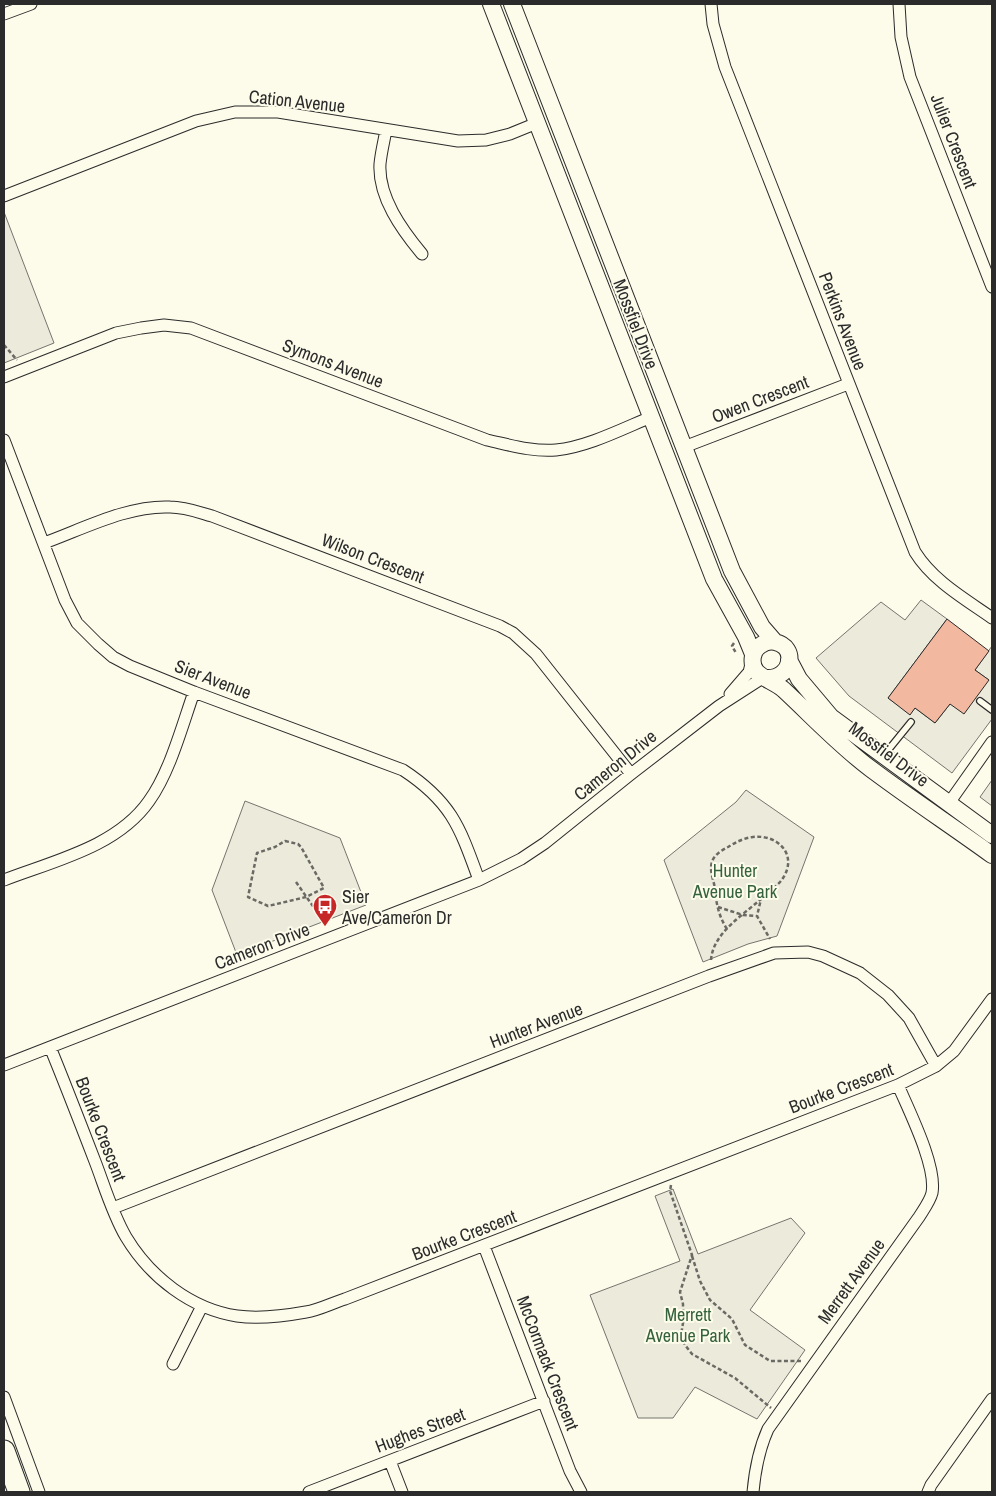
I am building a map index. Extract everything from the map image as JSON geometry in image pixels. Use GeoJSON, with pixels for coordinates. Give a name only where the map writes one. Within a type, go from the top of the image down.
{"type":"FeatureCollection","features":[{"type":"Feature","properties":{"kind":"highway"},"geometry":{"type":"LineString","coordinates":[[4,1451],[23,1492]]}},
{"type":"Feature","properties":{"kind":"street"},"geometry":{"type":"LineString","coordinates":[[4,14],[30,4]]}},
{"type":"Feature","properties":{"kind":"street","name":"Mossfiel Drive"},"geometry":{"type":"LineString","coordinates":[[490,4],[714,579],[746,637],[753,657]]}},
{"type":"Feature","properties":{"kind":"street","name":"Mossfiel Drive"},"geometry":{"type":"LineString","coordinates":[[512,4],[732,571],[758,621],[776,642]]}},
{"type":"Feature","properties":{"kind":"street","name":"Perkins Avenue"},"geometry":{"type":"LineString","coordinates":[[712,4],[713,24],[725,67],[915,552],[921,562],[935,576],[992,618]]}},
{"type":"Feature","properties":{"kind":"street","name":"Julier Crescent"},"geometry":{"type":"LineString","coordinates":[[899,4],[901,37],[910,77],[992,287]]}},
{"type":"Feature","properties":{"kind":"street","name":"Cation Avenue"},"geometry":{"type":"LineString","coordinates":[[4,196],[196,121],[235,112],[278,112],[458,141],[486,140],[510,134],[537,123]]}},
{"type":"Feature","properties":{"kind":"street"},"geometry":{"type":"LineString","coordinates":[[537,123],[555,115]]}},
{"type":"Feature","properties":{"kind":"street"},"geometry":{"type":"LineString","coordinates":[[386,130],[380,165],[381,179],[396,220],[422,254]]}},
{"type":"Feature","properties":{"kind":"street","name":"Symons Avenue"},"geometry":{"type":"LineString","coordinates":[[4,377],[116,333],[164,325],[191,328],[487,440],[524,449],[556,450],[578,445],[651,417]]}},
{"type":"Feature","properties":{"kind":"street","name":"Owen Crescent"},"geometry":{"type":"LineString","coordinates":[[684,447],[848,384]]}},
{"type":"Feature","properties":{"kind":"street"},"geometry":{"type":"LineString","coordinates":[[651,417],[670,411]]}},
{"type":"Feature","properties":{"kind":"street","name":"Sier Avenue"},"geometry":{"type":"LineString","coordinates":[[4,440],[69,607],[78,623],[98,644],[113,657],[130,666],[402,770],[435,794],[450,812],[463,837],[479,880]]}},
{"type":"Feature","properties":{"kind":"street"},"geometry":{"type":"LineString","coordinates":[[666,453],[684,447]]}},
{"type":"Feature","properties":{"kind":"street","name":"Wilson Crescent"},"geometry":{"type":"LineString","coordinates":[[44,544],[127,512],[170,506],[191,509],[500,626],[513,633],[536,654],[631,774]]}},
{"type":"Feature","properties":{"kind":"street"},"geometry":{"type":"LineString","coordinates":[[776,642],[786,648],[789,660],[785,672],[774,678],[766,678],[756,670],[753,657],[762,644],[776,642]]}},
{"type":"Feature","properties":{"kind":"street","name":"Cameron Drive"},"geometry":{"type":"LineString","coordinates":[[719,706],[749,672],[753,657]]}},
{"type":"Feature","properties":{"kind":"street","name":"Mossfiel Drive"},"geometry":{"type":"LineString","coordinates":[[789,660],[799,679],[831,717],[992,835]]}},
{"type":"Feature","properties":{"kind":"street","name":"Mossfiel Drive"},"geometry":{"type":"LineString","coordinates":[[766,678],[782,688],[810,717],[871,769],[992,855]]}},
{"type":"Feature","properties":{"kind":"street","name":"Cameron Drive"},"geometry":{"type":"LineString","coordinates":[[4,1065],[479,880],[545,843],[719,706],[766,678]]}},
{"type":"Feature","properties":{"kind":"street"},"geometry":{"type":"LineString","coordinates":[[4,880],[95,845],[114,835],[132,820],[149,802],[163,776],[194,692]]}},
{"type":"Feature","properties":{"kind":"street"},"geometry":{"type":"LineString","coordinates":[[939,816],[992,742]]}},
{"type":"Feature","properties":{"kind":"street","name":"Hunter Avenue"},"geometry":{"type":"LineString","coordinates":[[113,1208],[708,976],[774,953],[808,952],[836,961],[860,973],[888,995],[909,1018],[936,1066]]}},
{"type":"Feature","properties":{"kind":"street","name":"Bourke Crescent"},"geometry":{"type":"LineString","coordinates":[[50,1047],[113,1208],[125,1235],[136,1253],[158,1277],[179,1293],[202,1306],[237,1316],[264,1316],[306,1312],[345,1299],[898,1085],[936,1066],[954,1051],[992,999]]}},
{"type":"Feature","properties":{"kind":"street","name":"Merrett Avenue"},"geometry":{"type":"LineString","coordinates":[[753,1492],[755,1467],[761,1443],[768,1428],[919,1217],[932,1194],[933,1179],[930,1164],[898,1085]]}},
{"type":"Feature","properties":{"kind":"street","name":"McCormack Crescent"},"geometry":{"type":"LineString","coordinates":[[484,1246],[570,1472],[581,1492]]}},
{"type":"Feature","properties":{"kind":"street"},"geometry":{"type":"LineString","coordinates":[[173,1364],[202,1306]]}},
{"type":"Feature","properties":{"kind":"street"},"geometry":{"type":"LineString","coordinates":[[4,1397],[23,1492]]}},
{"type":"Feature","properties":{"kind":"street"},"geometry":{"type":"LineString","coordinates":[[928,1492],[992,1399]]}},
{"type":"Feature","properties":{"kind":"street","name":"Hughes Street"},"geometry":{"type":"LineString","coordinates":[[309,1492],[544,1401]]}},
{"type":"Feature","properties":{"kind":"street"},"geometry":{"type":"LineString","coordinates":[[390,1461],[402,1492]]}},
{"type":"Feature","properties":{"kind":"lane"},"geometry":{"type":"LineString","coordinates":[[980,701],[992,710]]}},
{"type":"Feature","properties":{"kind":"lane"},"geometry":{"type":"LineString","coordinates":[[884,756],[911,722]]}},
{"type":"Feature","properties":{"kind":"path"},"geometry":{"type":"LineString","coordinates":[[4,346],[25,369]]}},
{"type":"Feature","properties":{"kind":"path"},"geometry":{"type":"LineString","coordinates":[[711,960],[716,942],[727,929],[784,876],[788,868],[789,858],[785,849],[777,842],[763,837],[752,837],[722,850],[712,860],[711,867],[718,907],[727,929]]}},
{"type":"Feature","properties":{"kind":"path"},"geometry":{"type":"LineString","coordinates":[[285,840],[300,845],[324,888],[306,897],[268,906],[248,897],[256,853],[275,847],[285,840]]}},
{"type":"Feature","properties":{"kind":"path"},"geometry":{"type":"LineString","coordinates":[[296,882],[324,922]]}},
{"type":"Feature","properties":{"kind":"path"},"geometry":{"type":"LineString","coordinates":[[761,899],[757,916],[770,939]]}},
{"type":"Feature","properties":{"kind":"path"},"geometry":{"type":"LineString","coordinates":[[718,907],[743,915],[757,916]]}},
{"type":"Feature","properties":{"kind":"path"},"geometry":{"type":"LineString","coordinates":[[669,1173],[672,1183],[670,1191],[700,1281],[710,1300],[732,1319],[745,1345],[770,1360],[805,1361],[812,1366]]}},
{"type":"Feature","properties":{"kind":"path"},"geometry":{"type":"LineString","coordinates":[[692,1255],[680,1292],[683,1304],[681,1335],[685,1345],[692,1354],[735,1378],[778,1413]]}},
{"type":"Feature","properties":{"kind":"green space"},"geometry":{"type":"Polygon","coordinates":[[[4,212],[54,343],[4,363],[4,212]]]}},
{"type":"Feature","properties":{"kind":"green space","name":"Hunter Avenue Park"},"geometry":{"type":"Polygon","coordinates":[[[746,790],[814,837],[777,936],[748,944],[703,962],[664,860],[736,802],[746,790]]]}},
{"type":"Feature","properties":{"kind":"green space"},"geometry":{"type":"Polygon","coordinates":[[[245,801],[340,838],[366,905],[237,955],[212,890],[245,801]]]}},
{"type":"Feature","properties":{"kind":"green space","name":"Merrett Avenue Park"},"geometry":{"type":"Polygon","coordinates":[[[673,1189],[698,1254],[791,1218],[805,1233],[750,1310],[805,1350],[757,1419],[695,1387],[673,1418],[638,1418],[590,1295],[680,1261],[655,1196],[673,1189]]]}},
{"type":"Feature","properties":{"kind":"shaded area"},"geometry":{"type":"Polygon","coordinates":[[[921,600],[947,619],[888,698],[910,714],[915,708],[935,723],[950,704],[989,680],[975,670],[992,646],[992,719],[952,773],[849,696],[816,658],[881,602],[905,620],[921,600]]]}},
{"type":"Feature","properties":{"kind":"shaded area"},"geometry":{"type":"Polygon","coordinates":[[[992,780],[992,806],[980,797],[992,780]]]}},
{"type":"Feature","properties":{"kind":"building"},"geometry":{"type":"Polygon","coordinates":[[[947,619],[989,651],[975,670],[989,680],[964,714],[950,704],[935,723],[915,708],[910,715],[888,698],[947,619]]]}},
{"type":"Feature","properties":{"kind":"place","name":"Sier Ave/Cameron Dr"},"geometry":{"type":"Point","coordinates":[325,927]}}]}
